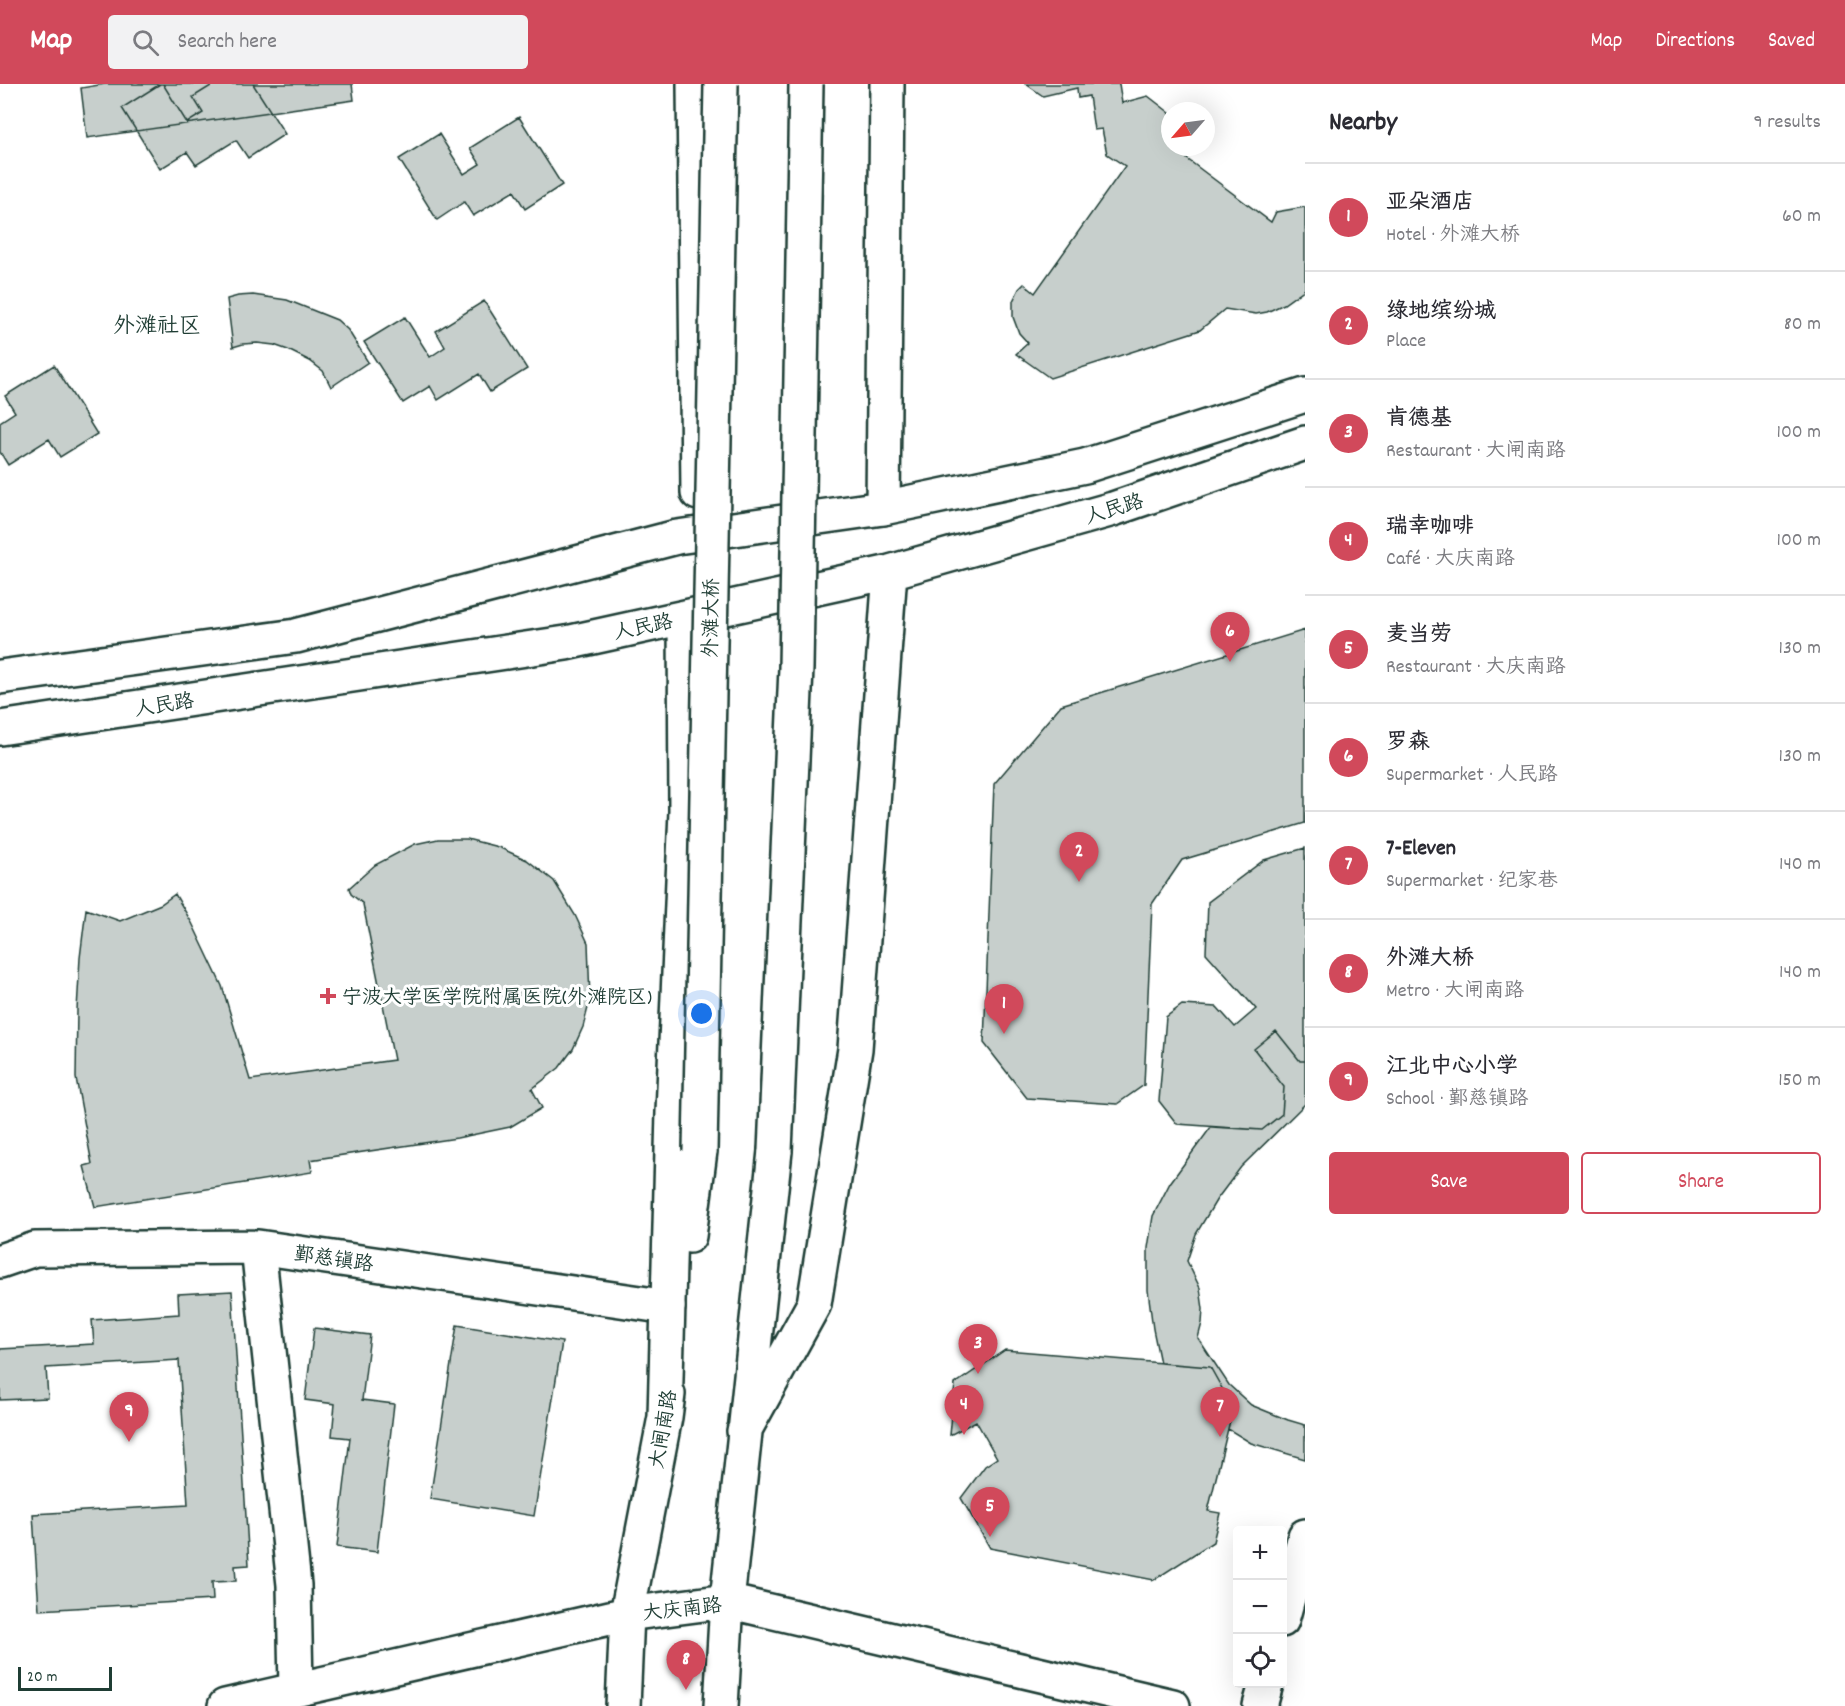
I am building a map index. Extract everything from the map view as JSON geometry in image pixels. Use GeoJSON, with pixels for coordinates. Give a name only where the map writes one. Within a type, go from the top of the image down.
{"type":"FeatureCollection","features":[{"type":"Feature","properties":{"kind":"main road"},"geometry":{"type":"LineString","coordinates":[[694,84],[698,534]]}},
{"type":"Feature","properties":{"kind":"main road","name":"外滩大桥"},"geometry":{"type":"LineString","coordinates":[[699,1151],[721,84]]}},
{"type":"Feature","properties":{"kind":"main road"},"geometry":{"type":"LineString","coordinates":[[721,1706],[727,1601],[775,1151],[796,668],[806,84]]}},
{"type":"Feature","properties":{"kind":"main road"},"geometry":{"type":"LineString","coordinates":[[883,508],[887,84]]}},
{"type":"Feature","properties":{"kind":"main road"},"geometry":{"type":"LineString","coordinates":[[0,677],[296,636],[676,537],[883,508],[1085,466],[1305,395]]}},
{"type":"Feature","properties":{"kind":"main road","name":"人民路"},"geometry":{"type":"LineString","coordinates":[[0,728],[566,643],[890,572],[1113,509],[1305,443]]}},
{"type":"Feature","properties":{"kind":"main road"},"geometry":{"type":"LineString","coordinates":[[744,1431],[814,1304],[855,1049],[890,572]]}},
{"type":"Feature","properties":{"kind":"main road"},"geometry":{"type":"LineString","coordinates":[[665,1417],[673,1112],[686,811],[685,617]]}},
{"type":"Feature","properties":{"kind":"main road","name":"大闸南路"},"geometry":{"type":"LineString","coordinates":[[623,1706],[627,1614],[665,1417],[699,1151]]}},
{"type":"Feature","properties":{"kind":"main road"},"geometry":{"type":"LineString","coordinates":[[258,1247],[294,1585],[296,1689]]}},
{"type":"Feature","properties":{"kind":"main road","name":"鄞慈镇路"},"geometry":{"type":"LineString","coordinates":[[0,1261],[35,1249],[258,1247],[668,1307]]}},
{"type":"Feature","properties":{"kind":"main road"},"geometry":{"type":"LineString","coordinates":[[1287,1602],[1305,1536]]}},
{"type":"Feature","properties":{"kind":"main road","name":"大庆南路"},"geometry":{"type":"LineString","coordinates":[[225,1706],[627,1614],[727,1601],[1173,1706]]}},
{"type":"Feature","properties":{"kind":"main road"},"geometry":{"type":"LineString","coordinates":[[1260,1706],[1265,1688]]}},
{"type":"Feature","properties":{"kind":"building"},"geometry":{"type":"Polygon","coordinates":[[[105,84],[352,84],[354,100],[87,138],[81,88],[105,84]]]}},
{"type":"Feature","properties":{"kind":"building"},"geometry":{"type":"Polygon","coordinates":[[[163,84],[187,123],[203,113],[193,97],[214,84],[253,84],[285,134],[248,158],[236,140],[196,165],[187,152],[160,169],[122,108],[163,84]]]}},
{"type":"Feature","properties":{"kind":"building"},"geometry":{"type":"Polygon","coordinates":[[[1026,84],[1119,84],[1122,103],[1148,96],[1161,106],[1161,156],[1190,156],[1187,159],[1271,222],[1276,212],[1305,207],[1305,289],[1284,304],[1267,312],[1256,314],[1225,309],[1200,330],[1050,378],[1016,354],[1028,343],[1019,333],[1013,317],[1013,301],[1019,289],[1024,284],[1035,293],[1125,166],[1107,154],[1102,129],[1094,130],[1089,96],[1078,98],[1077,88],[1043,96],[1026,84]]]}},
{"type":"Feature","properties":{"kind":"building"},"geometry":{"type":"Polygon","coordinates":[[[519,117],[562,185],[525,209],[514,191],[473,216],[464,202],[437,220],[399,159],[439,134],[464,174],[480,164],[470,148],[519,117]]]}},
{"type":"Feature","properties":{"kind":"building"},"geometry":{"type":"Polygon","coordinates":[[[253,295],[287,300],[337,320],[348,330],[368,362],[331,387],[323,371],[310,361],[288,350],[257,343],[233,347],[227,299],[253,295]]]}},
{"type":"Feature","properties":{"kind":"building"},"geometry":{"type":"Polygon","coordinates":[[[484,301],[527,369],[490,392],[479,374],[438,400],[430,386],[403,403],[364,342],[405,317],[430,357],[445,347],[436,331],[484,301]]]}},
{"type":"Feature","properties":{"kind":"building"},"geometry":{"type":"Polygon","coordinates":[[[54,365],[97,434],[60,457],[49,439],[8,465],[0,452],[0,422],[15,412],[5,396],[54,365]]]}},
{"type":"Feature","properties":{"kind":"building"},"geometry":{"type":"Polygon","coordinates":[[[1305,630],[1305,823],[1182,860],[1152,904],[1144,1085],[1117,1104],[1027,1098],[984,1043],[994,784],[1061,705],[1305,630]]]}},
{"type":"Feature","properties":{"kind":"building"},"geometry":{"type":"Polygon","coordinates":[[[438,839],[467,839],[498,847],[527,860],[554,881],[575,915],[588,943],[590,1000],[583,1027],[573,1049],[559,1068],[532,1089],[542,1108],[510,1127],[457,1138],[310,1160],[312,1172],[95,1207],[84,1166],[92,1164],[76,1078],[80,958],[86,909],[120,921],[161,904],[175,894],[192,923],[222,986],[250,1080],[394,1060],[363,904],[351,894],[349,888],[375,865],[415,844],[438,839]]]}},
{"type":"Feature","properties":{"kind":"building"},"geometry":{"type":"Polygon","coordinates":[[[1305,848],[1305,1061],[1300,1061],[1276,1031],[1254,1049],[1284,1087],[1282,1114],[1262,1130],[1177,1124],[1159,1101],[1166,1017],[1182,1005],[1217,1007],[1235,1027],[1256,1009],[1206,953],[1208,902],[1264,860],[1305,848]]]}},
{"type":"Feature","properties":{"kind":"building"},"geometry":{"type":"Polygon","coordinates":[[[1276,1031],[1300,1061],[1305,1061],[1305,1104],[1241,1167],[1217,1199],[1196,1234],[1187,1261],[1200,1288],[1203,1309],[1198,1338],[1229,1385],[1251,1405],[1305,1425],[1305,1459],[1251,1443],[1228,1429],[1233,1408],[1210,1367],[1160,1363],[1148,1290],[1148,1248],[1153,1216],[1170,1183],[1211,1127],[1262,1130],[1282,1114],[1284,1087],[1254,1049],[1276,1031]]]}},
{"type":"Feature","properties":{"kind":"building"},"geometry":{"type":"Polygon","coordinates":[[[232,1291],[249,1565],[235,1566],[236,1581],[212,1582],[213,1600],[39,1610],[33,1514],[188,1505],[179,1360],[46,1368],[48,1398],[0,1400],[0,1349],[94,1344],[92,1320],[179,1314],[178,1294],[232,1291]]]}},
{"type":"Feature","properties":{"kind":"building"},"geometry":{"type":"Polygon","coordinates":[[[457,1325],[562,1342],[534,1516],[430,1499],[457,1325]]]}},
{"type":"Feature","properties":{"kind":"building"},"geometry":{"type":"Polygon","coordinates":[[[314,1328],[370,1335],[362,1400],[394,1404],[377,1552],[337,1547],[350,1438],[332,1436],[335,1404],[305,1400],[314,1328]]]}},
{"type":"Feature","properties":{"kind":"building"},"geometry":{"type":"Polygon","coordinates":[[[1005,1350],[1210,1367],[1233,1408],[1208,1511],[1220,1513],[1213,1542],[1154,1580],[990,1548],[961,1498],[985,1466],[997,1458],[976,1421],[950,1435],[955,1384],[1005,1350]]]}},
{"type":"Feature","properties":{"kind":"place","name":"罗森"},"geometry":{"type":"Point","coordinates":[1230,662]}},
{"type":"Feature","properties":{"kind":"place","name":"绿地缤纷城"},"geometry":{"type":"Point","coordinates":[1079,882]}},
{"type":"Feature","properties":{"kind":"place","name":"宁波大学医学院附属医院(外滩院区)"},"geometry":{"type":"Point","coordinates":[328,996]}},
{"type":"Feature","properties":{"kind":"place","name":"亚朵酒店"},"geometry":{"type":"Point","coordinates":[1004,1034]}},
{"type":"Feature","properties":{"kind":"place","name":"肯德基"},"geometry":{"type":"Point","coordinates":[978,1374]}},
{"type":"Feature","properties":{"kind":"place","name":"瑞幸咖啡"},"geometry":{"type":"Point","coordinates":[964,1435]}},
{"type":"Feature","properties":{"kind":"place","name":"7-Eleven"},"geometry":{"type":"Point","coordinates":[1220,1437]}},
{"type":"Feature","properties":{"kind":"place","name":"江北中心小学"},"geometry":{"type":"Point","coordinates":[129,1442]}},
{"type":"Feature","properties":{"kind":"place","name":"麦当劳"},"geometry":{"type":"Point","coordinates":[990,1537]}},
{"type":"Feature","properties":{"kind":"place","name":"外滩大桥"},"geometry":{"type":"Point","coordinates":[686,1690]}},
{"type":"Feature","properties":{"kind":"district","name":"外滩社区"},"geometry":{"type":"Point","coordinates":[157,324]}}]}
